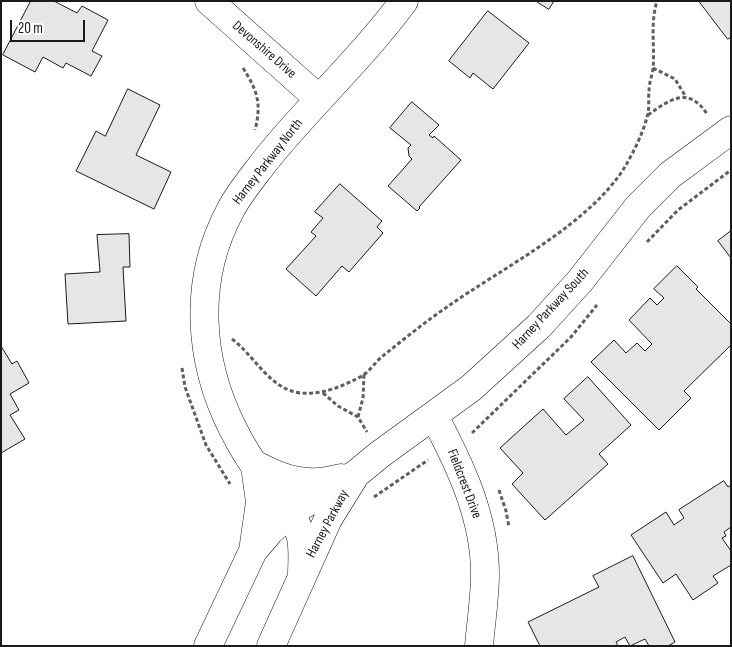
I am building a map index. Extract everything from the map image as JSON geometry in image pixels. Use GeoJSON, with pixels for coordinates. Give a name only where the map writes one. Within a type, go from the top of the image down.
{"type":"FeatureCollection","features":[{"type":"Feature","properties":{"kind":"street","name":"Devonshire Drive"},"geometry":{"type":"LineString","coordinates":[[208,1],[319,99]]}},
{"type":"Feature","properties":{"kind":"street","name":"Harney Parkway North"},"geometry":{"type":"LineString","coordinates":[[291,512],[247,455],[220,401],[211,372],[205,338],[204,310],[211,258],[219,233],[246,185],[285,136],[385,27],[404,1]]}},
{"type":"Feature","properties":{"kind":"street","name":"Harney Parkway South"},"geometry":{"type":"LineString","coordinates":[[356,474],[471,388],[538,326],[580,281],[638,207],[670,176],[731,130]]}},
{"type":"Feature","properties":{"kind":"street","name":"Fieldcrest Drive"},"geometry":{"type":"LineString","coordinates":[[434,416],[449,445],[473,501],[480,527],[484,548],[485,575],[479,646]]}},
{"type":"Feature","properties":{"kind":"street","name":"Harney Parkway"},"geometry":{"type":"LineString","coordinates":[[254,465],[275,476],[308,483],[325,482],[356,474]]}},
{"type":"Feature","properties":{"kind":"street","name":"Harney Parkway"},"geometry":{"type":"LineString","coordinates":[[253,552],[260,502],[254,465]]}},
{"type":"Feature","properties":{"kind":"street","name":"Harney Parkway"},"geometry":{"type":"LineString","coordinates":[[208,646],[253,552],[270,531],[291,512],[356,474]]}},
{"type":"Feature","properties":{"kind":"street","name":"Harney Parkway"},"geometry":{"type":"LineString","coordinates":[[271,646],[328,519],[356,474]]}},
{"type":"Feature","properties":{"kind":"street","name":"Harney Parkway"},"geometry":{"type":"LineString","coordinates":[[291,512],[300,535],[302,575]]}},
{"type":"Feature","properties":{"kind":"path"},"geometry":{"type":"LineString","coordinates":[[228,336],[242,346],[266,375],[282,388],[301,393],[323,392],[364,374],[382,356],[446,307],[582,215],[608,188],[625,166],[648,116],[649,89],[653,68],[653,13],[657,1]]}},
{"type":"Feature","properties":{"kind":"path"},"geometry":{"type":"LineString","coordinates":[[241,66],[251,80],[258,96],[259,115],[255,132]]}},
{"type":"Feature","properties":{"kind":"path"},"geometry":{"type":"LineString","coordinates":[[648,116],[667,101],[686,97],[675,79],[653,68]]}},
{"type":"Feature","properties":{"kind":"path"},"geometry":{"type":"LineString","coordinates":[[181,362],[184,387],[206,445],[232,489]]}},
{"type":"Feature","properties":{"kind":"path"},"geometry":{"type":"LineString","coordinates":[[323,392],[338,406],[358,417],[363,398],[364,374]]}},
{"type":"Feature","properties":{"kind":"path"},"geometry":{"type":"LineString","coordinates":[[397,482],[449,445]]}},
{"type":"Feature","properties":{"kind":"building"},"geometry":{"type":"Polygon","coordinates":[[[31,1],[54,1],[77,13],[82,6],[108,20],[92,51],[102,56],[91,76],[66,63],[63,68],[43,57],[35,72],[3,55],[31,1]]]}},
{"type":"Feature","properties":{"kind":"building"},"geometry":{"type":"Polygon","coordinates":[[[536,1],[554,1],[549,9],[536,1]]]}},
{"type":"Feature","properties":{"kind":"building"},"geometry":{"type":"Polygon","coordinates":[[[699,1],[731,1],[731,37],[728,39],[699,1]]]}},
{"type":"Feature","properties":{"kind":"building"},"geometry":{"type":"Polygon","coordinates":[[[488,11],[529,43],[493,89],[473,73],[470,78],[449,61],[488,11]]]}},
{"type":"Feature","properties":{"kind":"building"},"geometry":{"type":"Polygon","coordinates":[[[128,89],[160,105],[136,155],[171,172],[154,209],[76,171],[96,131],[105,136],[128,89]]]}},
{"type":"Feature","properties":{"kind":"building"},"geometry":{"type":"Polygon","coordinates":[[[412,102],[439,125],[429,135],[433,138],[434,136],[461,160],[417,211],[388,186],[412,159],[409,156],[408,148],[411,145],[390,128],[412,102]]]}},
{"type":"Feature","properties":{"kind":"building"},"geometry":{"type":"Polygon","coordinates":[[[340,184],[382,221],[377,227],[383,233],[349,272],[342,266],[316,296],[286,269],[316,236],[311,232],[323,218],[315,212],[340,184]]]}},
{"type":"Feature","properties":{"kind":"building"},"geometry":{"type":"Polygon","coordinates":[[[731,231],[731,258],[718,241],[731,231]]]}},
{"type":"Feature","properties":{"kind":"building"},"geometry":{"type":"Polygon","coordinates":[[[129,234],[130,267],[123,267],[126,321],[68,324],[65,274],[100,272],[97,235],[129,234]]]}},
{"type":"Feature","properties":{"kind":"building"},"geometry":{"type":"Polygon","coordinates":[[[677,266],[698,287],[696,289],[731,324],[731,345],[684,391],[691,398],[659,430],[591,362],[614,340],[626,353],[637,343],[645,351],[652,344],[629,320],[650,298],[657,305],[664,298],[654,289],[677,266]]]}},
{"type":"Feature","properties":{"kind":"building"},"geometry":{"type":"Polygon","coordinates":[[[1,346],[12,364],[17,361],[29,383],[10,394],[19,410],[10,415],[25,439],[1,453],[1,346]]]}},
{"type":"Feature","properties":{"kind":"building"},"geometry":{"type":"Polygon","coordinates":[[[588,377],[631,425],[599,454],[608,464],[545,520],[512,484],[523,473],[500,448],[543,409],[566,435],[584,420],[564,399],[588,377]]]}},
{"type":"Feature","properties":{"kind":"building"},"geometry":{"type":"Polygon","coordinates":[[[724,481],[728,487],[731,485],[731,527],[724,532],[726,536],[722,538],[731,551],[731,565],[713,576],[718,583],[693,600],[676,574],[663,583],[631,535],[666,512],[674,525],[684,518],[679,510],[724,481]]]}},
{"type":"Feature","properties":{"kind":"building"},"geometry":{"type":"Polygon","coordinates":[[[633,556],[675,642],[668,646],[649,646],[645,639],[630,646],[625,637],[616,642],[618,646],[540,646],[528,622],[599,587],[593,576],[633,556]]]}}]}
